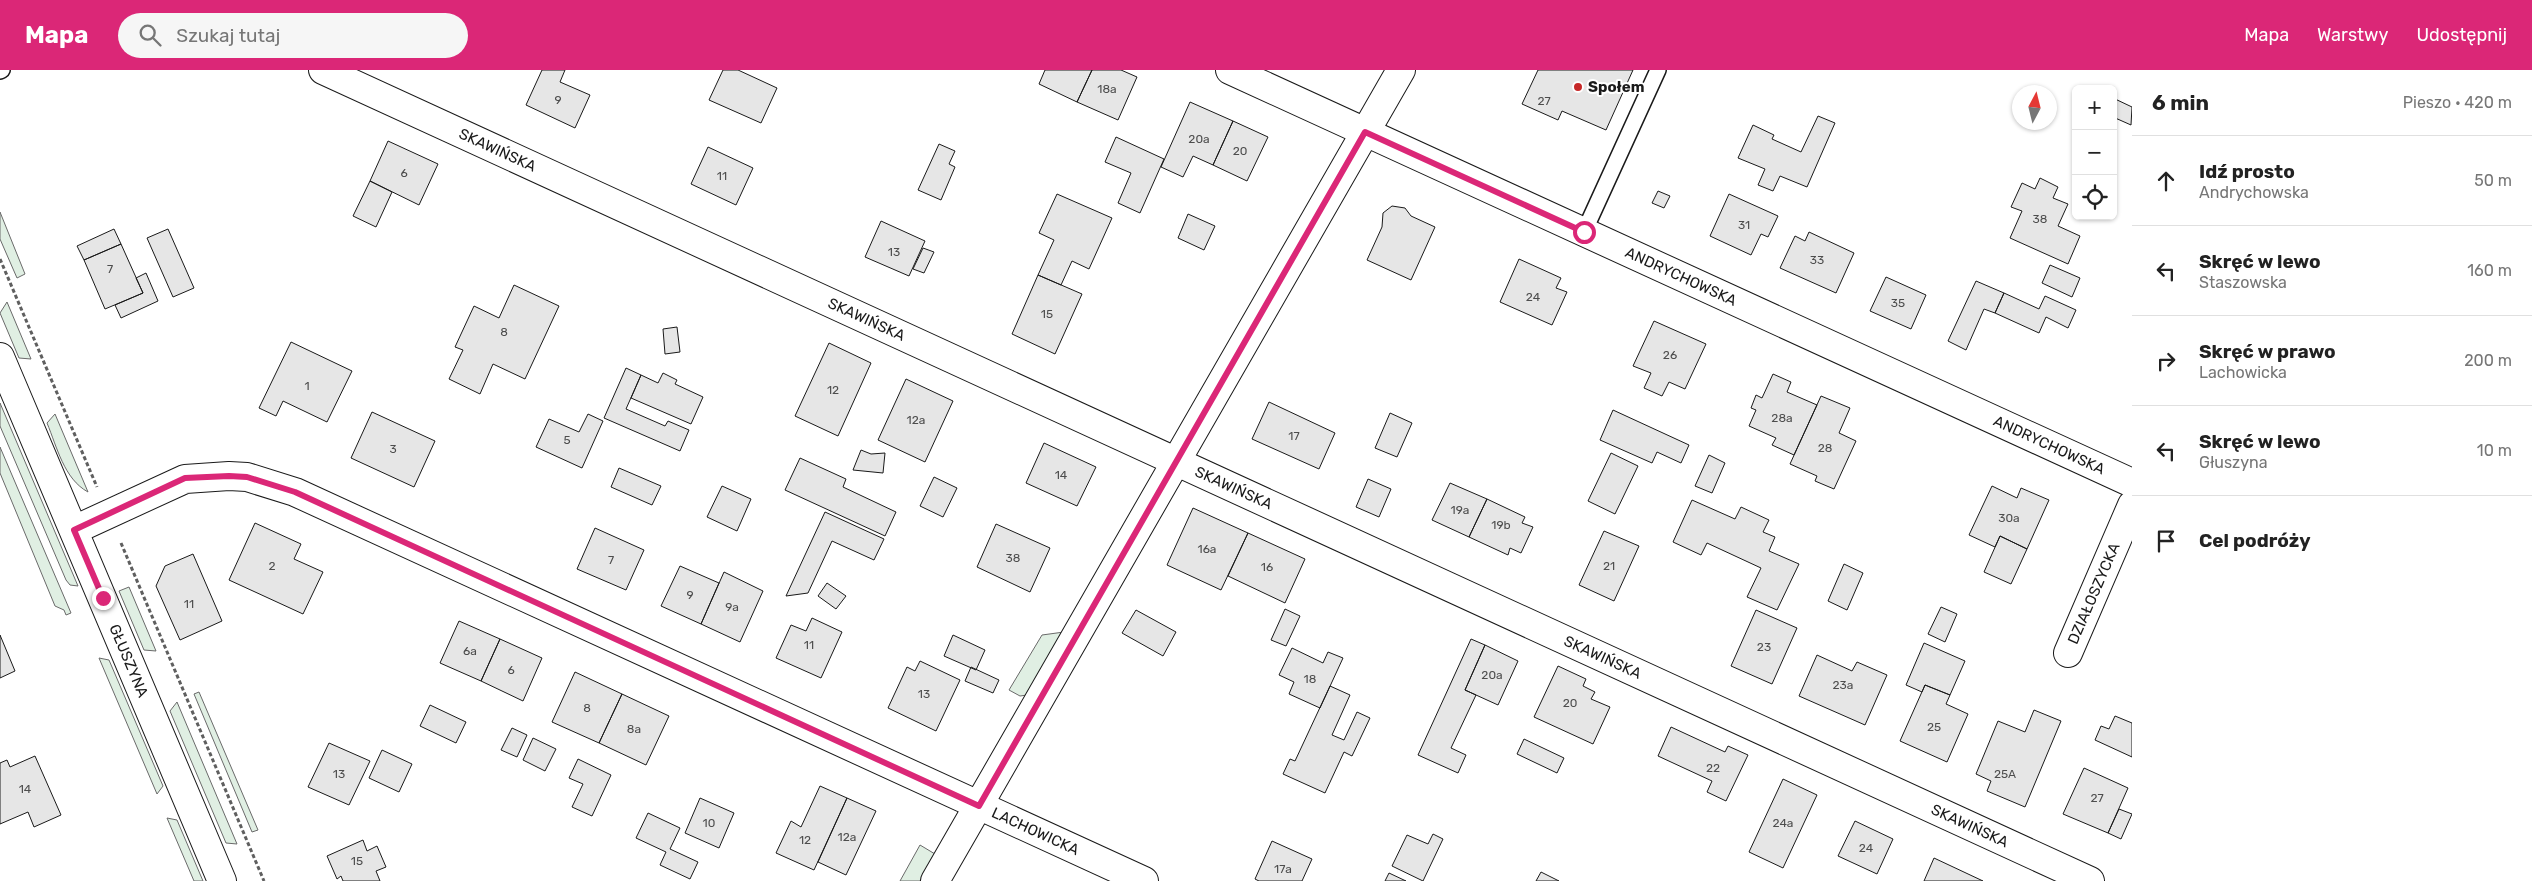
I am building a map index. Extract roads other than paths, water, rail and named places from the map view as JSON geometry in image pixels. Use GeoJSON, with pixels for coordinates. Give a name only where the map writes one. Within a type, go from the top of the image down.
{"type":"FeatureCollection","features":[{"type":"Feature","properties":{"kind":"street","name":"SKAWIŃSKA"},"geometry":{"type":"LineString","coordinates":[[323,70],[2090,881]]}},
{"type":"Feature","properties":{"kind":"street","name":"ANDRYCHOWSKA"},"geometry":{"type":"LineString","coordinates":[[1230,70],[2132,482]]}},
{"type":"Feature","properties":{"kind":"street"},"geometry":{"type":"LineString","coordinates":[[935,881],[1401,70]]}},
{"type":"Feature","properties":{"kind":"street","name":"GŁUSZYNA"},"geometry":{"type":"LineString","coordinates":[[0,357],[222,881]]}},
{"type":"Feature","properties":{"kind":"street","name":"LACHOWICKA"},"geometry":{"type":"LineString","coordinates":[[74,530],[185,478],[247,477],[295,492],[1144,881]]}},
{"type":"Feature","properties":{"kind":"street","name":"DZIAŁOSZYCKA"},"geometry":{"type":"LineString","coordinates":[[2068,653],[2132,505]]}},
{"type":"Feature","properties":{"kind":"lane"},"geometry":{"type":"LineString","coordinates":[[1584,232],[1658,70]]}},
{"type":"Feature","properties":{"kind":"place","name":"Społem"},"geometry":{"type":"Point","coordinates":[1578,87]}}]}
